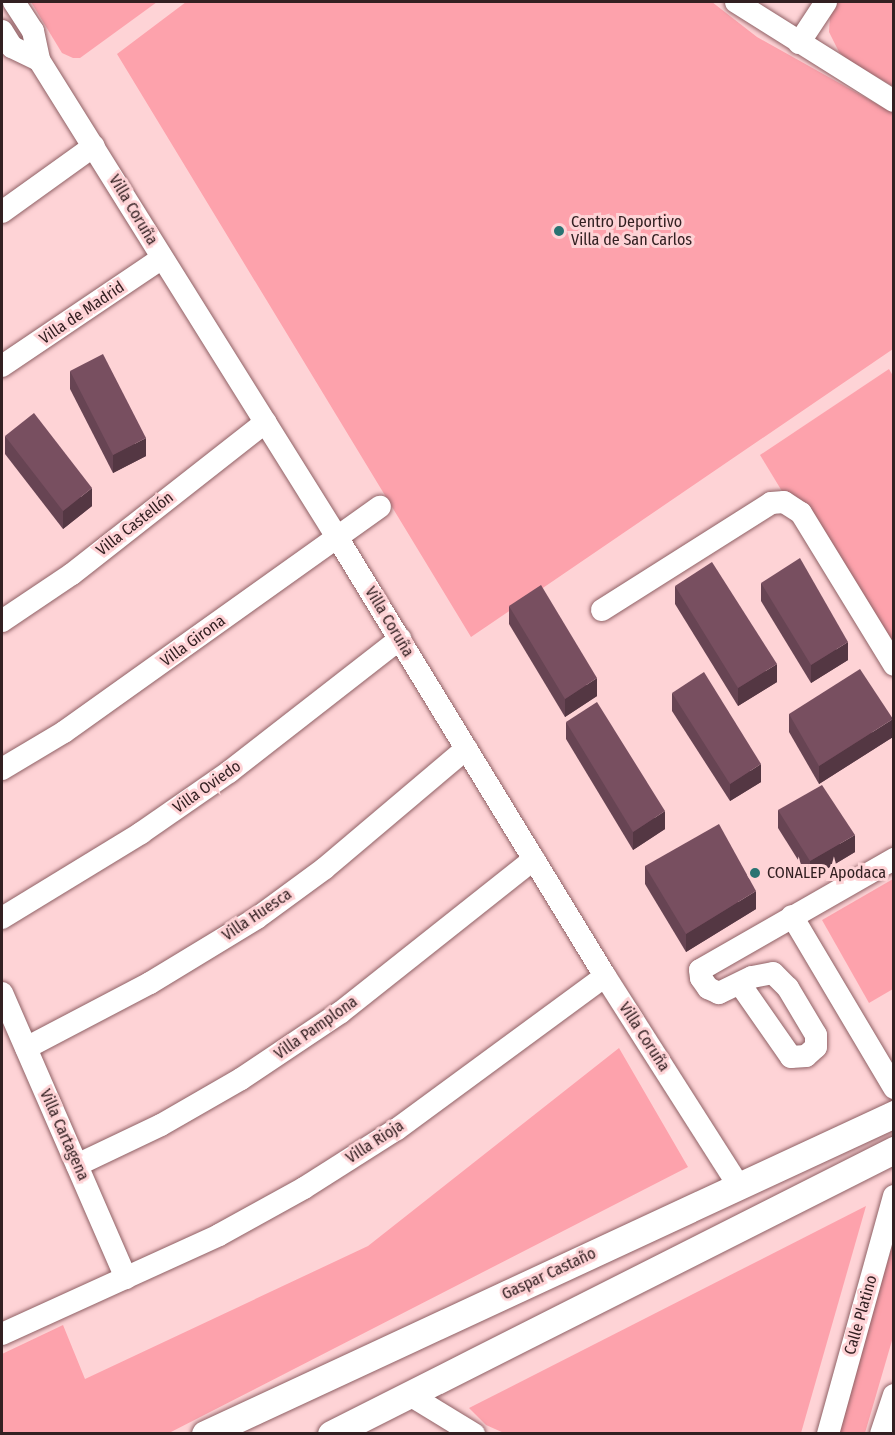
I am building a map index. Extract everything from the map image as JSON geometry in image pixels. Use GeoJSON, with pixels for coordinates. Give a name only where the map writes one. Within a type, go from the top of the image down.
{"type":"FeatureCollection","features":[{"type":"Feature","properties":{"kind":"main road","name":"Gaspar Castaño"},"geometry":{"type":"LineString","coordinates":[[205,1434],[894,1114]]}},
{"type":"Feature","properties":{"kind":"main road"},"geometry":{"type":"LineString","coordinates":[[331,1434],[894,1150]]}},
{"type":"Feature","properties":{"kind":"street","name":"Villa Coruña"},"geometry":{"type":"LineString","coordinates":[[14,2],[33,31],[39,60],[266,422],[605,976],[739,1186]]}},
{"type":"Feature","properties":{"kind":"street"},"geometry":{"type":"LineString","coordinates":[[736,2],[894,101]]}},
{"type":"Feature","properties":{"kind":"street"},"geometry":{"type":"LineString","coordinates":[[799,43],[826,2]]}},
{"type":"Feature","properties":{"kind":"street"},"geometry":{"type":"LineString","coordinates":[[5,44],[33,31]]}},
{"type":"Feature","properties":{"kind":"street"},"geometry":{"type":"LineString","coordinates":[[5,44],[39,60]]}},
{"type":"Feature","properties":{"kind":"street"},"geometry":{"type":"LineString","coordinates":[[2,212],[94,146]]}},
{"type":"Feature","properties":{"kind":"street","name":"Villa de Madrid"},"geometry":{"type":"LineString","coordinates":[[2,366],[162,258]]}},
{"type":"Feature","properties":{"kind":"street","name":"Villa Castellón"},"geometry":{"type":"LineString","coordinates":[[2,621],[72,574],[266,422]]}},
{"type":"Feature","properties":{"kind":"street"},"geometry":{"type":"LineString","coordinates":[[602,610],[771,503],[784,502],[801,513],[894,665]]}},
{"type":"Feature","properties":{"kind":"street","name":"Villa Girona"},"geometry":{"type":"LineString","coordinates":[[2,769],[111,699],[380,507]]}},
{"type":"Feature","properties":{"kind":"street","name":"Villa Oviedo"},"geometry":{"type":"LineString","coordinates":[[2,918],[141,833],[230,772],[400,639]]}},
{"type":"Feature","properties":{"kind":"street","name":"Villa Huesca"},"geometry":{"type":"LineString","coordinates":[[26,1048],[150,983],[257,918],[325,868],[466,749]]}},
{"type":"Feature","properties":{"kind":"street","name":"Villa Pamplona"},"geometry":{"type":"LineString","coordinates":[[77,1165],[161,1125],[241,1078],[341,1012],[534,859]]}},
{"type":"Feature","properties":{"kind":"street"},"geometry":{"type":"LineString","coordinates":[[740,984],[719,993],[708,988],[701,978],[700,970],[894,859]]}},
{"type":"Feature","properties":{"kind":"street"},"geometry":{"type":"LineString","coordinates":[[792,916],[894,1088]]}},
{"type":"Feature","properties":{"kind":"street","name":"Villa Rioja"},"geometry":{"type":"LineString","coordinates":[[3,1329],[126,1278],[219,1235],[341,1164],[397,1129],[605,976]]}},
{"type":"Feature","properties":{"kind":"street","name":"Villa Cartagena"},"geometry":{"type":"LineString","coordinates":[[2,993],[126,1278]]}},
{"type":"Feature","properties":{"kind":"street","name":"Calle Platino"},"geometry":{"type":"LineString","coordinates":[[828,1434],[894,1196]]}},
{"type":"Feature","properties":{"kind":"street"},"geometry":{"type":"LineString","coordinates":[[410,1395],[474,1434]]}},
{"type":"Feature","properties":{"kind":"street"},"geometry":{"type":"LineString","coordinates":[[881,1434],[894,1395]]}},
{"type":"Feature","properties":{"kind":"shaded area"},"geometry":{"type":"Polygon","coordinates":[[[31,2],[157,2],[80,58],[73,58],[62,53],[31,2]]]}},
{"type":"Feature","properties":{"kind":"shaded area","name":"Centro Deportivo Villa de San Carlos"},"geometry":{"type":"Polygon","coordinates":[[[186,2],[712,2],[757,37],[893,113],[893,349],[471,637],[117,54],[186,2]]]}},
{"type":"Feature","properties":{"kind":"shaded area"},"geometry":{"type":"Polygon","coordinates":[[[837,2],[893,2],[893,86],[850,62],[839,52],[829,32],[830,17],[837,2]]]}},
{"type":"Feature","properties":{"kind":"shaded area"},"geometry":{"type":"Polygon","coordinates":[[[889,369],[893,376],[893,674],[760,455],[889,369]]]}},
{"type":"Feature","properties":{"kind":"shaded area"},"geometry":{"type":"Polygon","coordinates":[[[893,879],[893,989],[869,1003],[822,920],[893,879]]]}},
{"type":"Feature","properties":{"kind":"shaded area"},"geometry":{"type":"Polygon","coordinates":[[[619,1048],[688,1167],[169,1433],[2,1433],[2,1354],[63,1325],[85,1379],[368,1246],[619,1048]]]}},
{"type":"Feature","properties":{"kind":"shaded area"},"geometry":{"type":"Polygon","coordinates":[[[866,1206],[801,1433],[504,1433],[486,1425],[469,1408],[866,1206]]]}},
{"type":"Feature","properties":{"kind":"shaded area"},"geometry":{"type":"Polygon","coordinates":[[[893,1243],[893,1337],[865,1433],[837,1434],[893,1243]]]}},
{"type":"Feature","properties":{"kind":"building"},"geometry":{"type":"Polygon","coordinates":[[[103,354],[146,438],[113,455],[70,371],[103,354]]]}},
{"type":"Feature","properties":{"kind":"building"},"geometry":{"type":"Polygon","coordinates":[[[34,413],[92,488],[63,511],[5,436],[34,413]]]}},
{"type":"Feature","properties":{"kind":"building"},"geometry":{"type":"Polygon","coordinates":[[[800,558],[848,642],[811,665],[761,583],[800,558]]]}},
{"type":"Feature","properties":{"kind":"building"},"geometry":{"type":"Polygon","coordinates":[[[712,562],[777,664],[738,688],[675,586],[712,562]]]}},
{"type":"Feature","properties":{"kind":"building"},"geometry":{"type":"Polygon","coordinates":[[[541,585],[597,678],[565,699],[509,606],[541,585]]]}},
{"type":"Feature","properties":{"kind":"building"},"geometry":{"type":"Polygon","coordinates":[[[860,669],[893,719],[819,766],[789,714],[860,669]]]}},
{"type":"Feature","properties":{"kind":"building"},"geometry":{"type":"Polygon","coordinates":[[[704,672],[761,764],[730,784],[672,693],[704,672]]]}},
{"type":"Feature","properties":{"kind":"building"},"geometry":{"type":"Polygon","coordinates":[[[597,702],[665,811],[633,832],[566,722],[597,702]]]}},
{"type":"Feature","properties":{"kind":"building"},"geometry":{"type":"Polygon","coordinates":[[[822,785],[855,835],[810,861],[778,810],[822,785]]]}},
{"type":"Feature","properties":{"kind":"building"},"geometry":{"type":"Polygon","coordinates":[[[719,824],[756,891],[686,934],[645,866],[719,824]]]}},
{"type":"Feature","properties":{"kind":"place","name":"Centro Deportivo Villa de San Carlos"},"geometry":{"type":"Point","coordinates":[559,231]}},
{"type":"Feature","properties":{"kind":"place","name":"CONALEP Apodaca"},"geometry":{"type":"Point","coordinates":[755,873]}}]}
